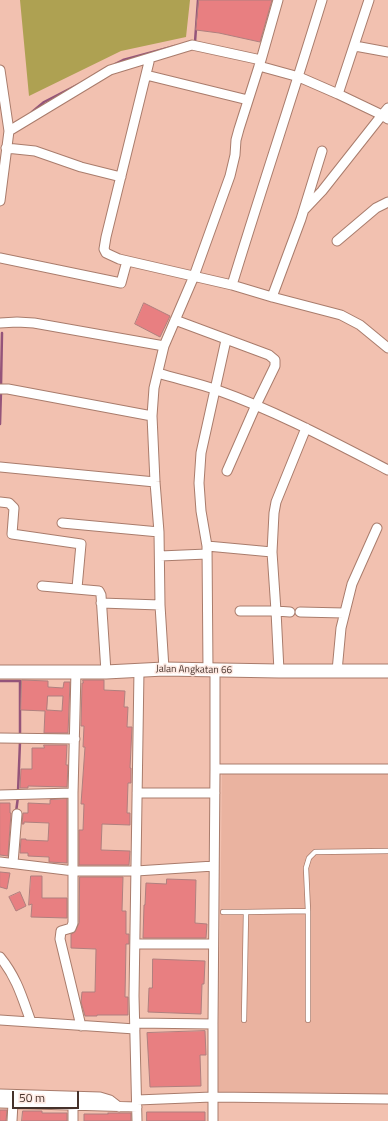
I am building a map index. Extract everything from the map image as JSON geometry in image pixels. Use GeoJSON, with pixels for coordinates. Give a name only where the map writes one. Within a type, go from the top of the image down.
{"type":"FeatureCollection","features":[{"type":"Feature","properties":{"kind":"street"},"geometry":{"type":"LineString","coordinates":[[164,669],[160,605],[159,532],[152,416],[154,388],[164,346],[194,276],[230,176],[238,134],[278,0]]}},
{"type":"Feature","properties":{"kind":"street"},"geometry":{"type":"LineString","coordinates":[[232,285],[257,203],[299,77],[322,0]]}},
{"type":"Feature","properties":{"kind":"street"},"geometry":{"type":"LineString","coordinates":[[338,94],[370,0]]}},
{"type":"Feature","properties":{"kind":"street"},"geometry":{"type":"LineString","coordinates":[[10,130],[110,70],[192,46],[260,63],[299,77],[386,114],[322,191],[303,211]]}},
{"type":"Feature","properties":{"kind":"street"},"geometry":{"type":"LineString","coordinates":[[355,46],[388,52]]}},
{"type":"Feature","properties":{"kind":"street"},"geometry":{"type":"LineString","coordinates":[[149,62],[104,249],[107,255],[232,285],[330,312],[350,319],[371,333],[388,348]]}},
{"type":"Feature","properties":{"kind":"street"},"geometry":{"type":"LineString","coordinates":[[0,70],[3,110],[10,130],[10,148],[0,201]]}},
{"type":"Feature","properties":{"kind":"street"},"geometry":{"type":"LineString","coordinates":[[146,75],[248,100]]}},
{"type":"Feature","properties":{"kind":"street"},"geometry":{"type":"LineString","coordinates":[[10,148],[35,151],[81,167],[121,177]]}},
{"type":"Feature","properties":{"kind":"street"},"geometry":{"type":"LineString","coordinates":[[272,297],[303,211],[322,151]]}},
{"type":"Feature","properties":{"kind":"street"},"geometry":{"type":"LineString","coordinates":[[337,241],[376,208],[388,202]]}},
{"type":"Feature","properties":{"kind":"street"},"geometry":{"type":"LineString","coordinates":[[0,258],[121,283],[127,261]]}},
{"type":"Feature","properties":{"kind":"street"},"geometry":{"type":"LineString","coordinates":[[175,320],[269,355],[275,360],[275,366],[227,471]]}},
{"type":"Feature","properties":{"kind":"street"},"geometry":{"type":"LineString","coordinates":[[0,323],[34,323],[164,346]]}},
{"type":"Feature","properties":{"kind":"street"},"geometry":{"type":"LineString","coordinates":[[213,1121],[213,944],[218,913],[214,866],[215,769],[207,550],[201,511],[199,483],[200,452],[226,340]]}},
{"type":"Feature","properties":{"kind":"street"},"geometry":{"type":"LineString","coordinates":[[158,374],[215,389],[256,405],[306,428],[388,470]]}},
{"type":"Feature","properties":{"kind":"street"},"geometry":{"type":"LineString","coordinates":[[3,389],[152,416]]}},
{"type":"Feature","properties":{"kind":"street"},"geometry":{"type":"LineString","coordinates":[[279,671],[272,552],[272,522],[276,502],[306,428]]}},
{"type":"Feature","properties":{"kind":"street"},"geometry":{"type":"LineString","coordinates":[[0,467],[155,482]]}},
{"type":"Feature","properties":{"kind":"street"},"geometry":{"type":"LineString","coordinates":[[0,502],[9,503],[14,508],[12,534],[81,544],[77,588]]}},
{"type":"Feature","properties":{"kind":"street"},"geometry":{"type":"LineString","coordinates":[[62,523],[159,532]]}},
{"type":"Feature","properties":{"kind":"street"},"geometry":{"type":"LineString","coordinates":[[338,670],[341,628],[344,613],[352,584],[377,528]]}},
{"type":"Feature","properties":{"kind":"street"},"geometry":{"type":"LineString","coordinates":[[160,556],[207,550],[272,552]]}},
{"type":"Feature","properties":{"kind":"street"},"geometry":{"type":"LineString","coordinates":[[42,586],[99,591],[101,595],[106,672]]}},
{"type":"Feature","properties":{"kind":"street"},"geometry":{"type":"LineString","coordinates":[[101,603],[160,605]]}},
{"type":"Feature","properties":{"kind":"street"},"geometry":{"type":"LineString","coordinates":[[240,611],[290,612]]}},
{"type":"Feature","properties":{"kind":"street"},"geometry":{"type":"LineString","coordinates":[[300,612],[344,613]]}},
{"type":"Feature","properties":{"kind":"street","name":"Jalan Angkatan 66"},"geometry":{"type":"LineString","coordinates":[[0,672],[106,672],[164,669],[279,671],[388,670]]}},
{"type":"Feature","properties":{"kind":"street"},"geometry":{"type":"LineString","coordinates":[[136,1121],[135,944],[139,670]]}},
{"type":"Feature","properties":{"kind":"street"},"geometry":{"type":"LineString","coordinates":[[76,671],[73,793],[74,923],[71,928],[61,931],[60,939],[81,1026]]}},
{"type":"Feature","properties":{"kind":"street"},"geometry":{"type":"LineString","coordinates":[[0,738],[75,739]]}},
{"type":"Feature","properties":{"kind":"street"},"geometry":{"type":"LineString","coordinates":[[215,769],[388,769]]}},
{"type":"Feature","properties":{"kind":"street"},"geometry":{"type":"LineString","coordinates":[[0,795],[73,793]]}},
{"type":"Feature","properties":{"kind":"street"},"geometry":{"type":"LineString","coordinates":[[137,793],[215,793]]}},
{"type":"Feature","properties":{"kind":"street"},"geometry":{"type":"LineString","coordinates":[[13,863],[17,814]]}},
{"type":"Feature","properties":{"kind":"street"},"geometry":{"type":"LineString","coordinates":[[0,862],[74,871],[136,871],[214,866]]}},
{"type":"Feature","properties":{"kind":"street"},"geometry":{"type":"LineString","coordinates":[[135,944],[213,944]]}},
{"type":"Feature","properties":{"kind":"street"},"geometry":{"type":"LineString","coordinates":[[0,957],[11,970],[31,1022]]}},
{"type":"Feature","properties":{"kind":"street"},"geometry":{"type":"LineString","coordinates":[[0,1020],[81,1026],[213,1024]]}},
{"type":"Feature","properties":{"kind":"street"},"geometry":{"type":"LineString","coordinates":[[0,1094],[100,1097],[110,1100],[119,1107]]}},
{"type":"Feature","properties":{"kind":"street"},"geometry":{"type":"LineString","coordinates":[[0,1103],[119,1107],[212,1097],[388,1099]]}},
{"type":"Feature","properties":{"kind":"street"},"geometry":{"type":"LineString","coordinates":[[12,1121],[13,1103]]}},
{"type":"Feature","properties":{"kind":"street"},"geometry":{"type":"LineString","coordinates":[[73,1105],[73,1121]]}},
{"type":"Feature","properties":{"kind":"lane"},"geometry":{"type":"LineString","coordinates":[[308,1020],[308,911],[306,868],[309,858],[311,855],[319,852],[388,851]]}},
{"type":"Feature","properties":{"kind":"lane"},"geometry":{"type":"LineString","coordinates":[[218,913],[308,911]]}},
{"type":"Feature","properties":{"kind":"lane"},"geometry":{"type":"LineString","coordinates":[[244,1020],[246,912]]}},
{"type":"Feature","properties":{"kind":"shaded area"},"geometry":{"type":"Polygon","coordinates":[[[20,0],[190,0],[186,37],[121,51],[29,96],[20,0]]]}},
{"type":"Feature","properties":{"kind":"shaded area"},"geometry":{"type":"Polygon","coordinates":[[[222,774],[388,774],[388,1095],[218,1094],[222,774]]]}},
{"type":"Feature","properties":{"kind":"building"},"geometry":{"type":"Polygon","coordinates":[[[199,0],[272,0],[260,42],[219,33],[196,30],[199,0]]]}},
{"type":"Feature","properties":{"kind":"building"},"geometry":{"type":"Polygon","coordinates":[[[144,303],[170,316],[160,337],[135,324],[144,303]]]}},
{"type":"Feature","properties":{"kind":"building"},"geometry":{"type":"Polygon","coordinates":[[[22,680],[48,681],[48,687],[63,688],[64,682],[70,682],[68,733],[44,733],[45,711],[21,710],[22,680]],[[48,696],[47,710],[62,711],[63,696],[48,696]]]}},
{"type":"Feature","properties":{"kind":"building"},"geometry":{"type":"Polygon","coordinates":[[[83,680],[104,680],[104,690],[125,691],[124,707],[128,707],[127,727],[132,727],[130,768],[131,783],[128,783],[127,813],[130,813],[130,825],[102,824],[101,850],[130,851],[129,865],[79,865],[79,830],[83,830],[84,804],[81,804],[85,747],[83,747],[84,726],[81,726],[83,680]]]}},
{"type":"Feature","properties":{"kind":"building"},"geometry":{"type":"Polygon","coordinates":[[[44,745],[67,745],[67,787],[28,786],[28,788],[20,788],[21,769],[32,769],[32,748],[44,748],[44,745]]]}},
{"type":"Feature","properties":{"kind":"building"},"geometry":{"type":"Polygon","coordinates":[[[67,799],[67,863],[49,862],[49,857],[28,856],[28,853],[20,853],[21,839],[48,841],[49,823],[24,822],[24,824],[22,824],[23,813],[28,813],[28,803],[50,804],[50,800],[67,799]]]}},
{"type":"Feature","properties":{"kind":"building"},"geometry":{"type":"Polygon","coordinates":[[[0,803],[10,803],[11,813],[8,856],[0,855],[0,803]]]}},
{"type":"Feature","properties":{"kind":"building"},"geometry":{"type":"Polygon","coordinates":[[[0,872],[10,873],[7,889],[0,887],[0,872]]]}},
{"type":"Feature","properties":{"kind":"building"},"geometry":{"type":"Polygon","coordinates":[[[31,876],[42,876],[42,898],[67,898],[67,918],[31,917],[32,904],[29,905],[31,876]]]}},
{"type":"Feature","properties":{"kind":"building"},"geometry":{"type":"Polygon","coordinates":[[[80,877],[123,877],[122,911],[126,911],[126,934],[129,934],[129,944],[126,944],[125,997],[128,997],[128,1015],[85,1016],[81,1002],[82,992],[95,992],[96,949],[71,948],[71,934],[75,932],[79,923],[80,877]]]}},
{"type":"Feature","properties":{"kind":"building"},"geometry":{"type":"Polygon","coordinates":[[[167,879],[196,880],[195,923],[207,924],[206,938],[143,938],[146,883],[166,884],[167,879]]]}},
{"type":"Feature","properties":{"kind":"building"},"geometry":{"type":"Polygon","coordinates":[[[20,892],[26,906],[16,911],[9,897],[20,892]]]}},
{"type":"Feature","properties":{"kind":"building"},"geometry":{"type":"Polygon","coordinates":[[[153,959],[205,961],[204,984],[202,984],[201,1014],[148,1012],[149,988],[152,988],[153,959]]]}},
{"type":"Feature","properties":{"kind":"building"},"geometry":{"type":"Polygon","coordinates":[[[205,1031],[206,1055],[200,1055],[201,1086],[150,1087],[147,1033],[205,1031]]]}},
{"type":"Feature","properties":{"kind":"building"},"geometry":{"type":"Polygon","coordinates":[[[0,1110],[7,1110],[6,1121],[0,1121],[0,1110]]]}},
{"type":"Feature","properties":{"kind":"building"},"geometry":{"type":"Polygon","coordinates":[[[23,1111],[67,1113],[67,1121],[22,1121],[23,1111]]]}},
{"type":"Feature","properties":{"kind":"building"},"geometry":{"type":"Polygon","coordinates":[[[147,1112],[205,1112],[205,1121],[147,1121],[147,1112]]]}},
{"type":"Feature","properties":{"kind":"building"},"geometry":{"type":"Polygon","coordinates":[[[131,1113],[131,1121],[84,1121],[84,1114],[131,1113]]]}},
{"type":"Feature","properties":{"kind":"waterway"},"geometry":{"type":"LineString","coordinates":[[193,42],[195,42],[198,0]]}},
{"type":"Feature","properties":{"kind":"waterway"},"geometry":{"type":"LineString","coordinates":[[115,64],[123,60],[175,46]]}},
{"type":"Feature","properties":{"kind":"waterway"},"geometry":{"type":"LineString","coordinates":[[32,112],[44,102],[79,84]]}},
{"type":"Feature","properties":{"kind":"waterway"},"geometry":{"type":"LineString","coordinates":[[1,386],[2,333]]}},
{"type":"Feature","properties":{"kind":"waterway"},"geometry":{"type":"LineString","coordinates":[[0,424],[1,391]]}},
{"type":"Feature","properties":{"kind":"waterway"},"geometry":{"type":"LineString","coordinates":[[0,681],[20,681],[20,736]]}},
{"type":"Feature","properties":{"kind":"waterway"},"geometry":{"type":"LineString","coordinates":[[18,792],[20,742]]}},
{"type":"Feature","properties":{"kind":"waterway"},"geometry":{"type":"LineString","coordinates":[[16,812],[18,797]]}}]}
